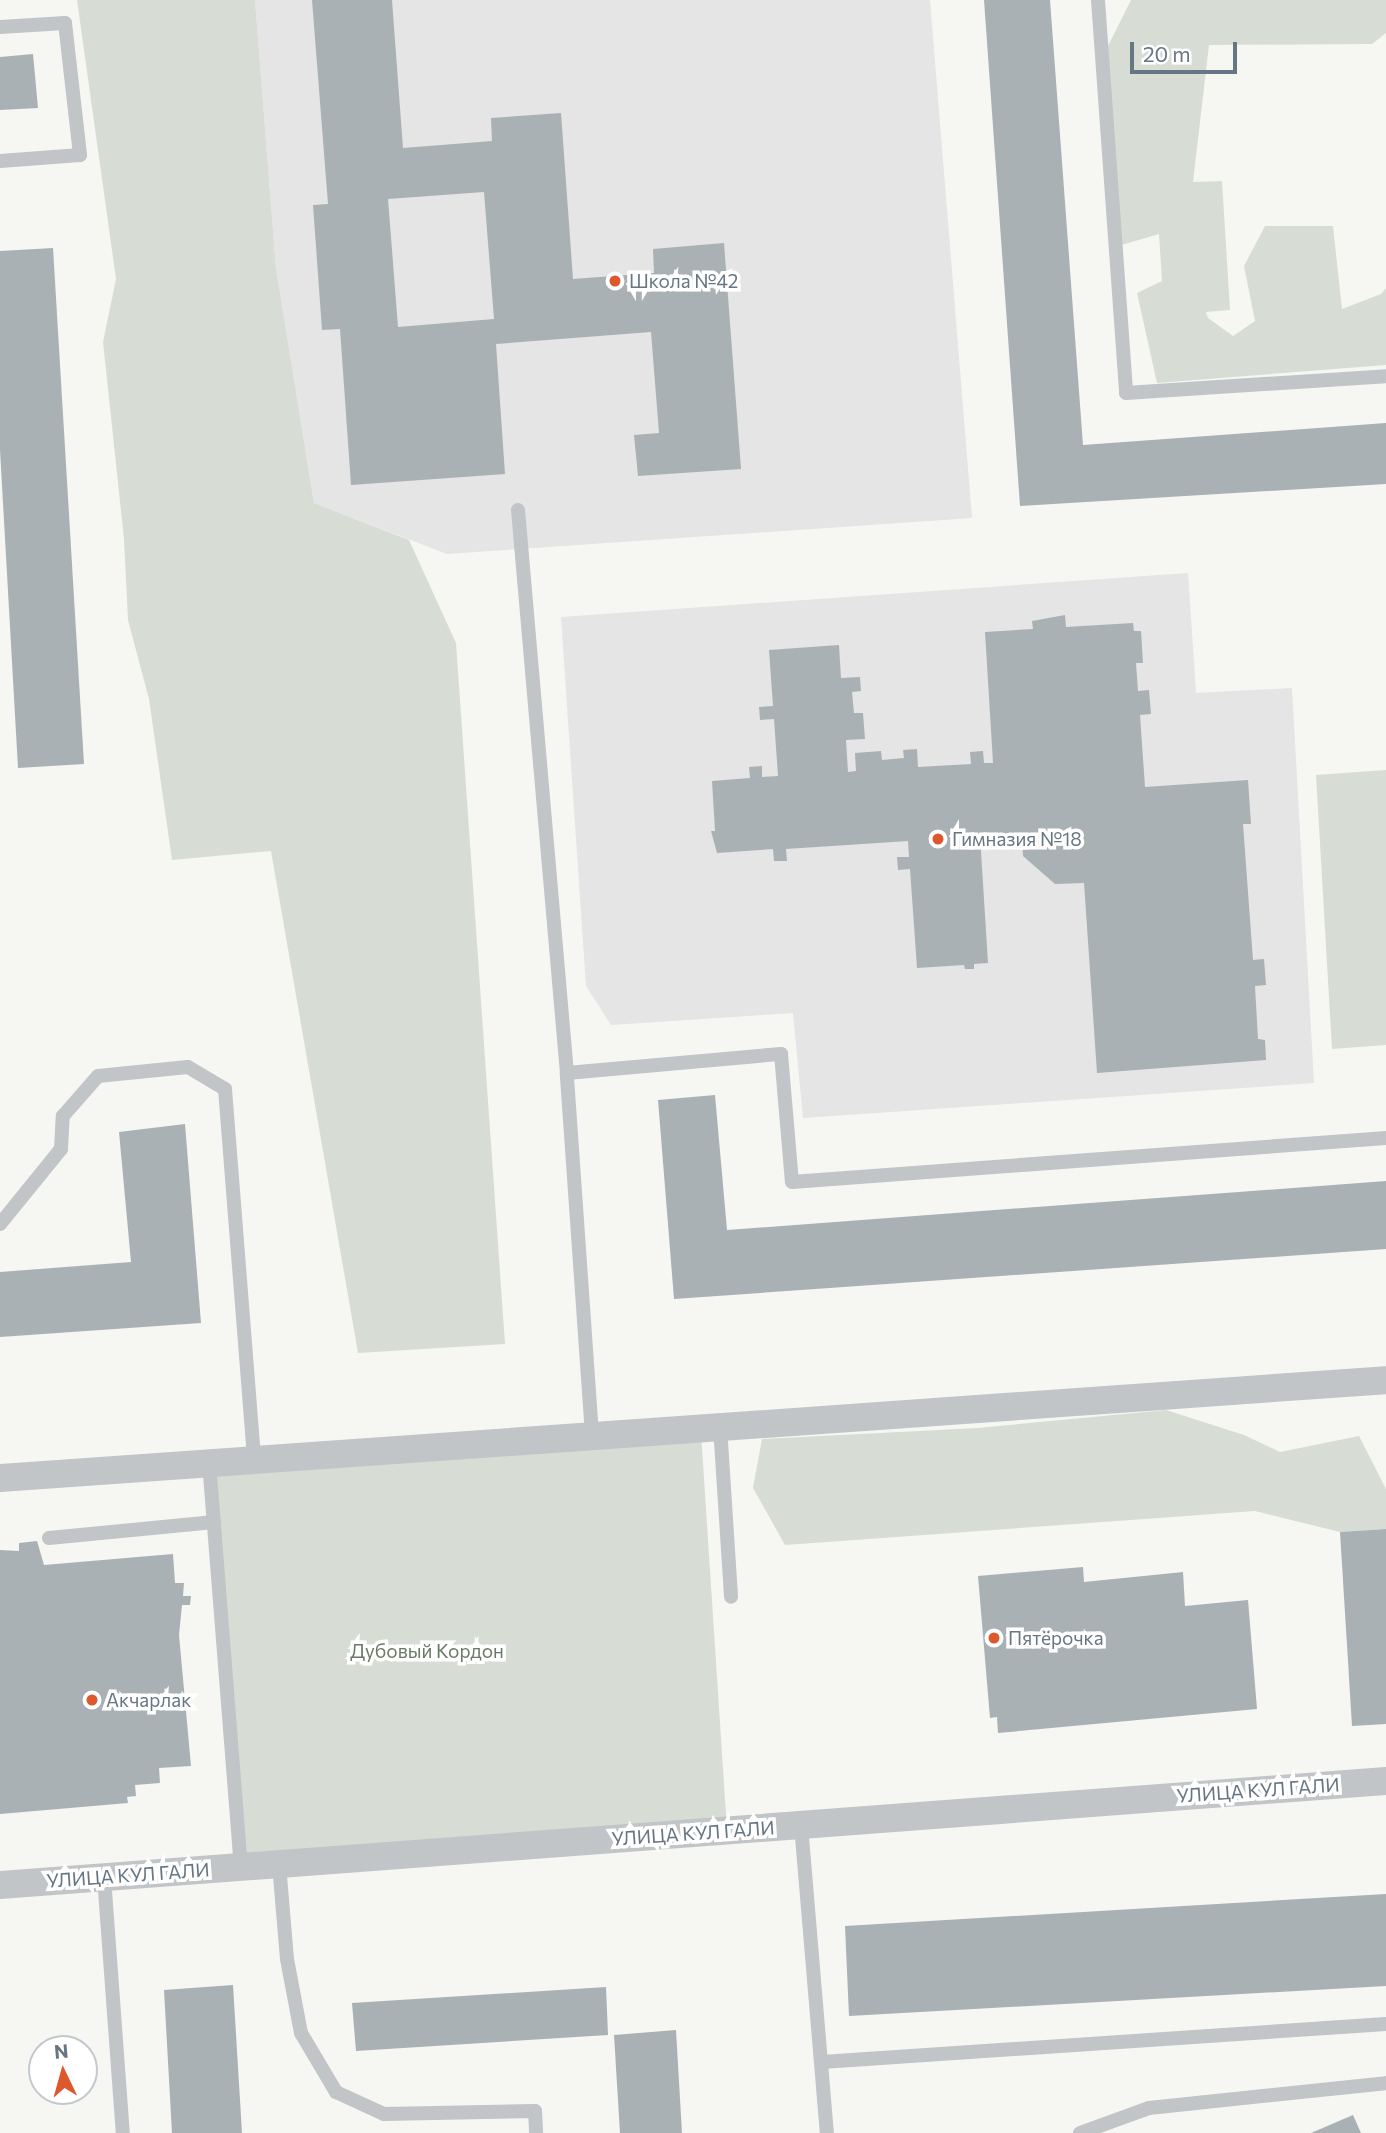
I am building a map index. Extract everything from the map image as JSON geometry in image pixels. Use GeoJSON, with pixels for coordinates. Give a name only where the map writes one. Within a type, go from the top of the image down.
{"type":"FeatureCollection","features":[{"type":"Feature","properties":{"kind":"street"},"geometry":{"type":"LineString","coordinates":[[0,1478],[1386,1380]]}},
{"type":"Feature","properties":{"kind":"street","name":"УЛИЦА КУЛ ГАЛИ"},"geometry":{"type":"LineString","coordinates":[[0,1885],[1386,1781]]}},
{"type":"Feature","properties":{"kind":"lane"},"geometry":{"type":"LineString","coordinates":[[1098,0],[1126,393],[1386,376]]}},
{"type":"Feature","properties":{"kind":"lane"},"geometry":{"type":"LineString","coordinates":[[0,27],[65,23],[80,155],[0,161]]}},
{"type":"Feature","properties":{"kind":"lane"},"geometry":{"type":"LineString","coordinates":[[518,510],[568,1073],[592,1435]]}},
{"type":"Feature","properties":{"kind":"lane"},"geometry":{"type":"LineString","coordinates":[[568,1073],[781,1054],[792,1182],[1386,1138]]}},
{"type":"Feature","properties":{"kind":"lane"},"geometry":{"type":"LineString","coordinates":[[0,1224],[61,1149],[63,1116],[98,1076],[188,1067],[225,1089],[254,1458]]}},
{"type":"Feature","properties":{"kind":"lane"},"geometry":{"type":"LineString","coordinates":[[720,1426],[731,1597]]}},
{"type":"Feature","properties":{"kind":"lane"},"geometry":{"type":"LineString","coordinates":[[209,1462],[241,1867]]}},
{"type":"Feature","properties":{"kind":"lane"},"geometry":{"type":"LineString","coordinates":[[49,1538],[214,1522]]}},
{"type":"Feature","properties":{"kind":"lane"},"geometry":{"type":"LineString","coordinates":[[801,1825],[827,2133]]}},
{"type":"Feature","properties":{"kind":"lane"},"geometry":{"type":"LineString","coordinates":[[279,1864],[287,1959],[300,2033],[336,2092],[384,2114],[535,2111],[536,2133]]}},
{"type":"Feature","properties":{"kind":"lane"},"geometry":{"type":"LineString","coordinates":[[104,1877],[123,2133]]}},
{"type":"Feature","properties":{"kind":"lane"},"geometry":{"type":"LineString","coordinates":[[822,2062],[1386,2024]]}},
{"type":"Feature","properties":{"kind":"lane"},"geometry":{"type":"LineString","coordinates":[[1080,2133],[1149,2108],[1386,2083]]}},
{"type":"Feature","properties":{"kind":"shaded area","name":"Школа №42"},"geometry":{"type":"Polygon","coordinates":[[[255,0],[930,0],[972,518],[447,554],[314,503],[276,268],[255,0]]]}},
{"type":"Feature","properties":{"kind":"shaded area","name":"Гимназия №18"},"geometry":{"type":"Polygon","coordinates":[[[1188,573],[1196,693],[1292,688],[1314,1083],[803,1118],[793,1013],[611,1025],[586,986],[561,617],[1188,573]]]}},
{"type":"Feature","properties":{"kind":"green space"},"geometry":{"type":"Polygon","coordinates":[[[77,0],[255,0],[276,268],[314,503],[409,540],[456,643],[505,1344],[358,1353],[271,851],[172,860],[149,699],[128,620],[124,539],[103,342],[116,279],[77,0]]]}},
{"type":"Feature","properties":{"kind":"green space"},"geometry":{"type":"Polygon","coordinates":[[[1131,0],[1386,0],[1386,33],[1372,44],[1209,45],[1193,182],[1222,181],[1230,310],[1206,312],[1208,318],[1233,336],[1255,321],[1244,266],[1265,226],[1333,226],[1342,309],[1381,294],[1386,288],[1386,365],[1157,383],[1137,293],[1162,281],[1159,234],[1118,246],[1107,48],[1131,0]]]}},
{"type":"Feature","properties":{"kind":"green space"},"geometry":{"type":"Polygon","coordinates":[[[1386,770],[1386,1045],[1332,1049],[1316,775],[1386,770]]]}},
{"type":"Feature","properties":{"kind":"green space"},"geometry":{"type":"Polygon","coordinates":[[[1166,1410],[1244,1435],[1280,1452],[1359,1436],[1386,1489],[1386,1529],[1340,1532],[1255,1511],[785,1545],[753,1488],[762,1439],[978,1428],[1166,1410]]]}},
{"type":"Feature","properties":{"kind":"green space","name":"Дубовый Кордон"},"geometry":{"type":"Polygon","coordinates":[[[701,1433],[727,1830],[241,1867],[209,1462],[701,1433]]]}},
{"type":"Feature","properties":{"kind":"building"},"geometry":{"type":"Polygon","coordinates":[[[312,0],[392,0],[403,148],[492,141],[491,118],[561,113],[573,279],[654,273],[653,249],[724,243],[741,469],[638,476],[634,435],[659,433],[651,332],[496,344],[505,474],[351,485],[340,329],[322,330],[313,205],[328,204],[312,0]],[[484,192],[388,199],[398,327],[494,319],[484,192]]]}},
{"type":"Feature","properties":{"kind":"building"},"geometry":{"type":"Polygon","coordinates":[[[984,0],[1050,0],[1083,445],[1386,423],[1386,484],[1020,506],[984,0]]]}},
{"type":"Feature","properties":{"kind":"building"},"geometry":{"type":"Polygon","coordinates":[[[33,54],[38,108],[0,110],[0,57],[33,54]]]}},
{"type":"Feature","properties":{"kind":"building"},"geometry":{"type":"Polygon","coordinates":[[[53,248],[84,764],[18,768],[0,450],[0,251],[53,248]]]}},
{"type":"Feature","properties":{"kind":"building"},"geometry":{"type":"Polygon","coordinates":[[[1065,615],[1066,627],[1133,623],[1134,631],[1141,631],[1143,663],[1136,663],[1138,691],[1149,690],[1151,714],[1140,715],[1145,787],[1248,780],[1251,824],[1243,824],[1253,960],[1264,959],[1266,985],[1255,986],[1258,1039],[1265,1040],[1266,1060],[1097,1073],[1084,883],[1055,884],[1023,856],[1022,834],[980,836],[988,963],[974,964],[974,969],[965,969],[964,965],[917,968],[910,869],[898,870],[897,857],[909,857],[908,841],[786,849],[787,861],[774,861],[773,849],[717,853],[711,831],[715,831],[712,781],[750,778],[749,767],[762,766],[762,777],[778,776],[774,719],[760,720],[759,707],[773,706],[769,650],[839,645],[841,678],[860,677],[861,691],[852,692],[854,713],[863,713],[865,739],[846,740],[848,772],[856,771],[855,753],[881,751],[882,760],[904,758],[903,750],[917,749],[918,767],[971,764],[970,752],[983,751],[984,763],[993,763],[985,632],[1033,629],[1032,621],[1065,615]]]}},
{"type":"Feature","properties":{"kind":"building"},"geometry":{"type":"Polygon","coordinates":[[[715,1095],[727,1230],[1386,1181],[1386,1249],[674,1299],[658,1100],[715,1095]]]}},
{"type":"Feature","properties":{"kind":"building"},"geometry":{"type":"Polygon","coordinates":[[[185,1124],[201,1323],[0,1337],[0,1272],[131,1262],[119,1132],[185,1124]]]}},
{"type":"Feature","properties":{"kind":"building"},"geometry":{"type":"Polygon","coordinates":[[[1386,1529],[1386,1724],[1352,1726],[1340,1532],[1386,1529]]]}},
{"type":"Feature","properties":{"kind":"building","name":"Акчарлак"},"geometry":{"type":"Polygon","coordinates":[[[37,1541],[44,1565],[173,1554],[175,1583],[184,1583],[183,1596],[191,1596],[190,1605],[182,1605],[179,1635],[191,1766],[159,1768],[160,1783],[135,1785],[136,1796],[127,1797],[128,1803],[0,1814],[0,1550],[19,1551],[19,1543],[37,1541]]]}},
{"type":"Feature","properties":{"kind":"building"},"geometry":{"type":"Polygon","coordinates":[[[1083,1567],[1084,1582],[1183,1572],[1185,1606],[1248,1600],[1257,1709],[998,1733],[997,1717],[990,1718],[978,1576],[1083,1567]]]}},
{"type":"Feature","properties":{"kind":"building"},"geometry":{"type":"Polygon","coordinates":[[[1386,1894],[1386,1986],[849,2016],[845,1926],[1386,1894]]]}},
{"type":"Feature","properties":{"kind":"building"},"geometry":{"type":"Polygon","coordinates":[[[233,1985],[242,2133],[172,2133],[164,1990],[233,1985]]]}},
{"type":"Feature","properties":{"kind":"building"},"geometry":{"type":"Polygon","coordinates":[[[606,1987],[608,2035],[356,2051],[352,2003],[606,1987]]]}},
{"type":"Feature","properties":{"kind":"building"},"geometry":{"type":"Polygon","coordinates":[[[676,2030],[682,2133],[620,2133],[614,2035],[676,2030]]]}},
{"type":"Feature","properties":{"kind":"building"},"geometry":{"type":"Polygon","coordinates":[[[1353,2115],[1361,2133],[1311,2133],[1353,2115]]]}},
{"type":"Feature","properties":{"kind":"place","name":"Школа №42"},"geometry":{"type":"Point","coordinates":[615,281]}},
{"type":"Feature","properties":{"kind":"place","name":"Гимназия №18"},"geometry":{"type":"Point","coordinates":[938,839]}},
{"type":"Feature","properties":{"kind":"place","name":"Пятёрочка"},"geometry":{"type":"Point","coordinates":[994,1638]}},
{"type":"Feature","properties":{"kind":"place","name":"Акчарлак"},"geometry":{"type":"Point","coordinates":[92,1700]}}]}
